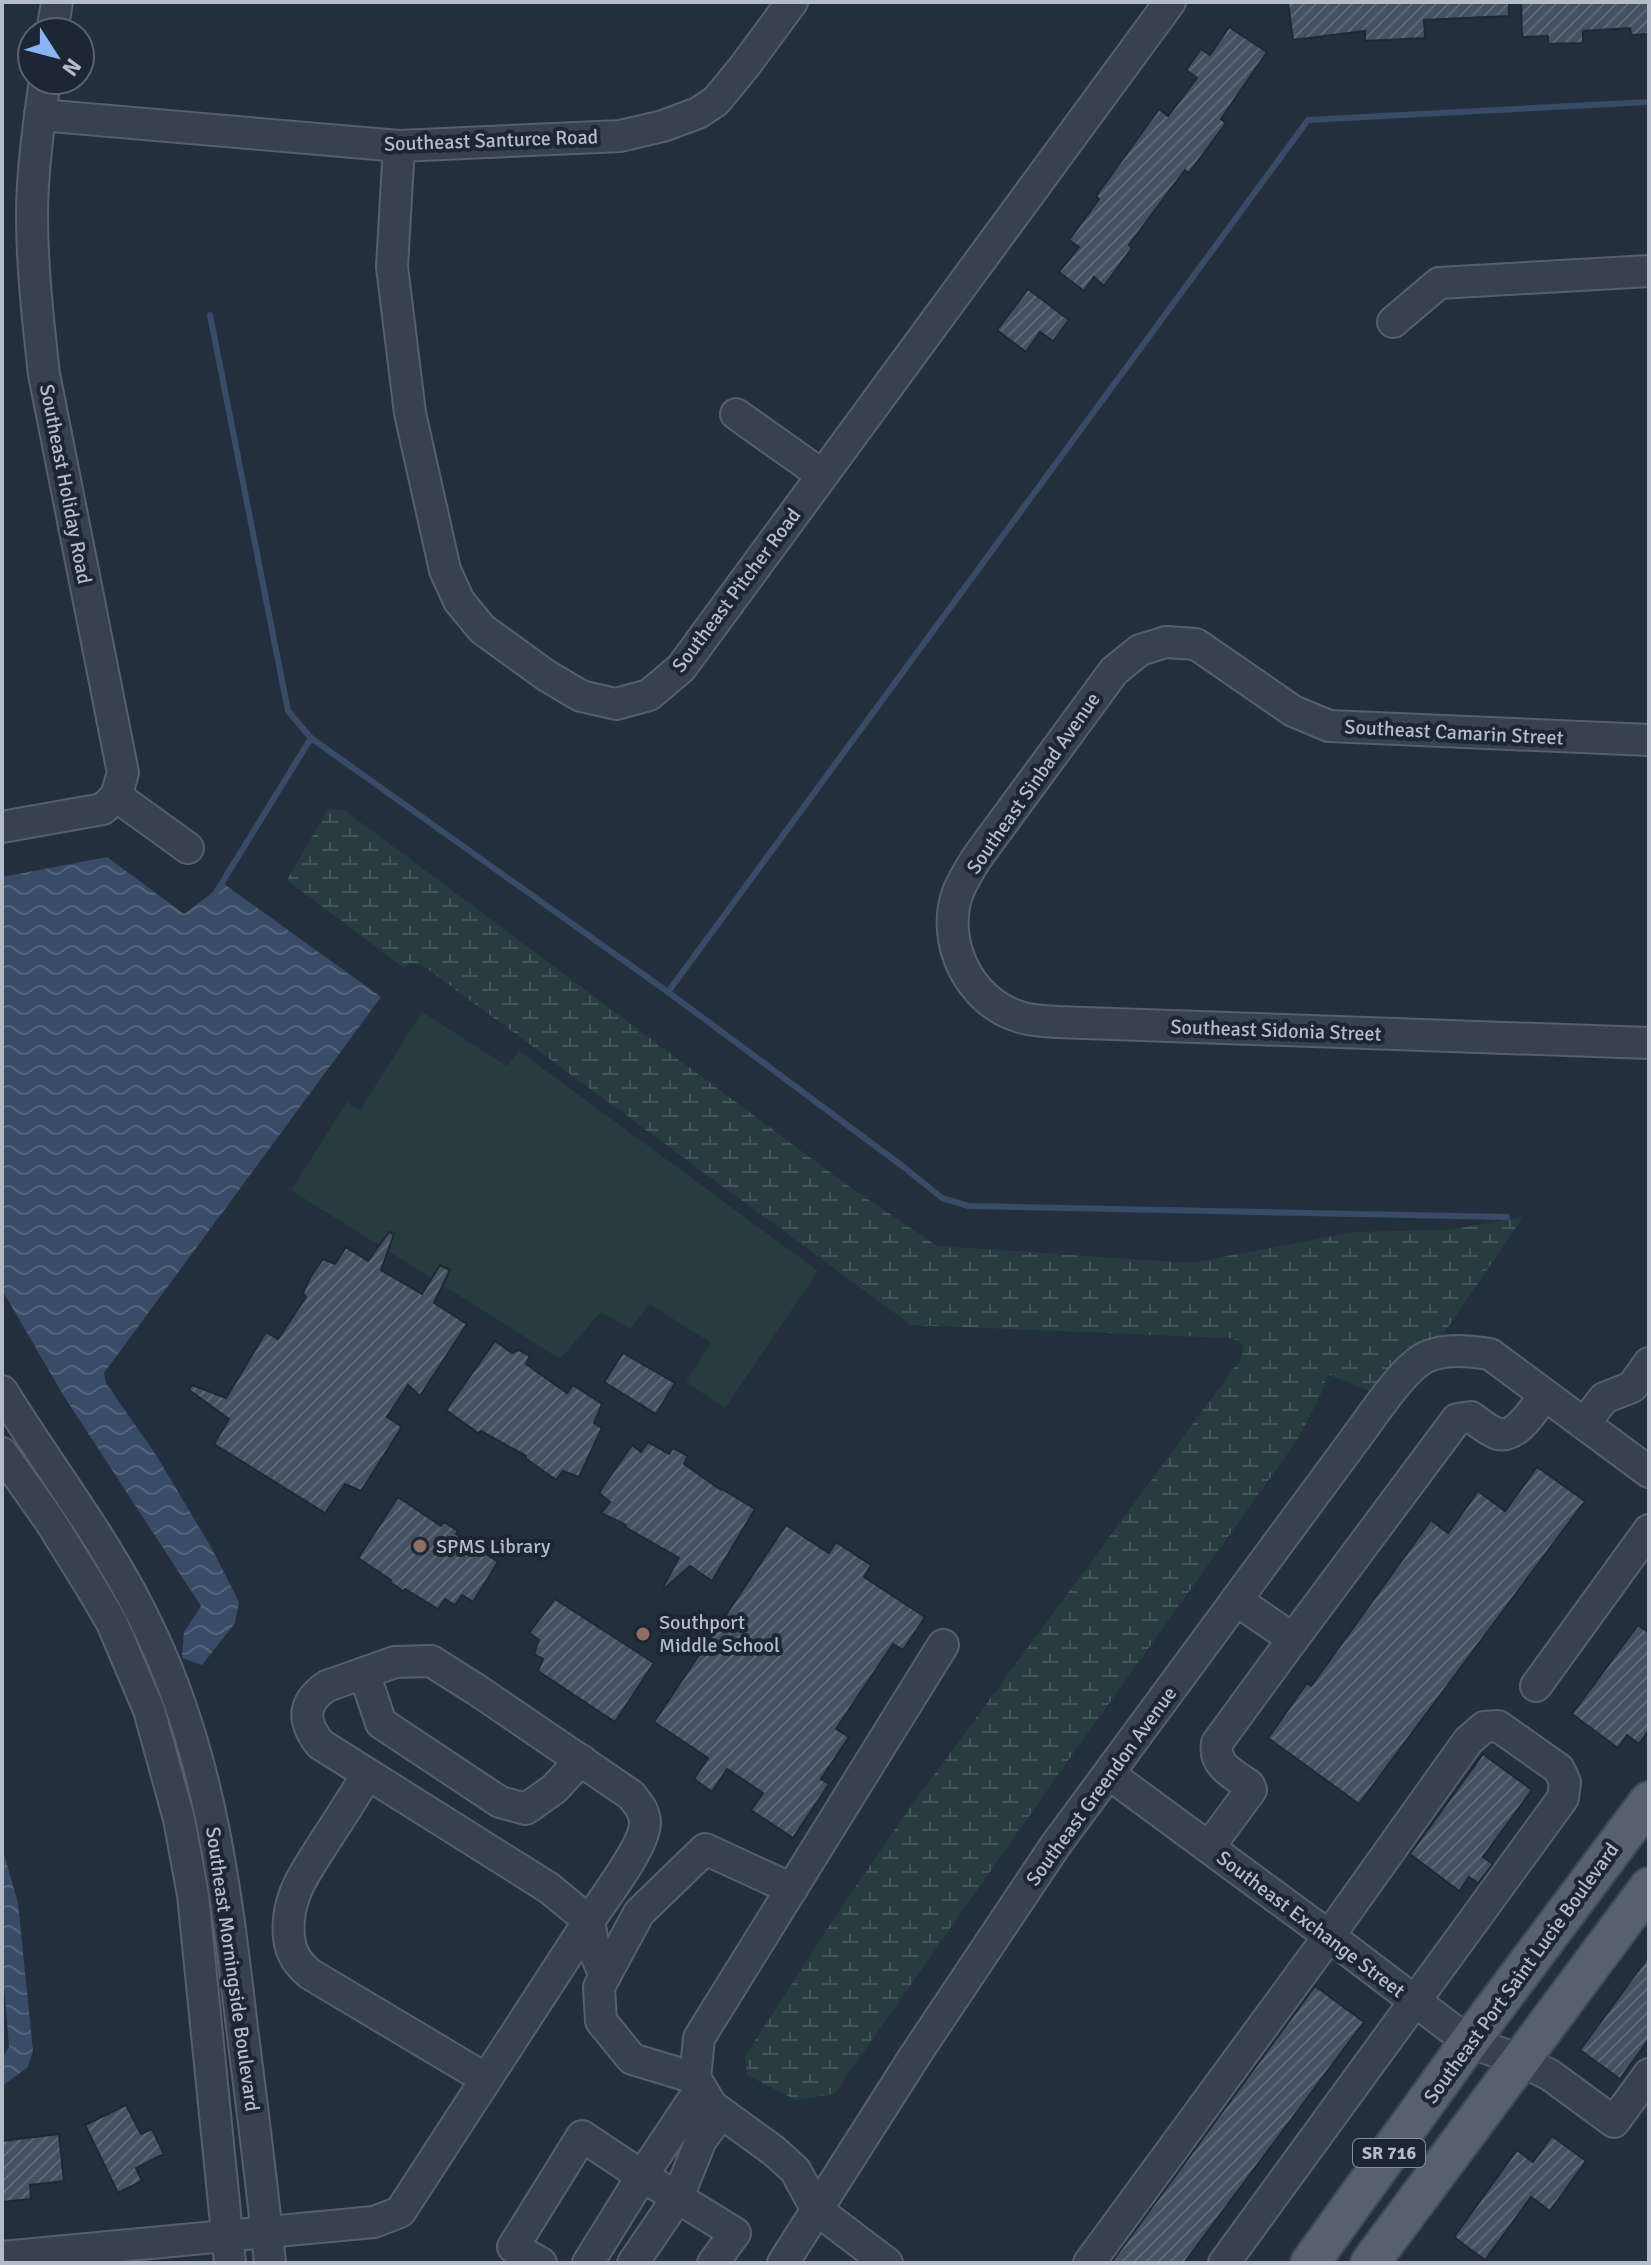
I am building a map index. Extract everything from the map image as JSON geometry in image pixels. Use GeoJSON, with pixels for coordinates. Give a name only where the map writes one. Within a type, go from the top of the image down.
{"type":"FeatureCollection","features":[{"type":"Feature","properties":{"kind":"main road","name":"Southeast Port Saint Lucie Boulevard"},"geometry":{"type":"LineString","coordinates":[[1310,2263],[1469,2042],[1649,1801]]}},
{"type":"Feature","properties":{"kind":"main road","name":"SR 716"},"geometry":{"type":"LineString","coordinates":[[1370,2263],[1649,1887]]}},
{"type":"Feature","properties":{"kind":"street","name":"Southeast Santurce Road"},"geometry":{"type":"LineString","coordinates":[[40,115],[399,146],[620,136],[687,118],[716,101],[792,2]]}},
{"type":"Feature","properties":{"kind":"street","name":"Southeast Pitcher Road"},"geometry":{"type":"LineString","coordinates":[[399,146],[392,267],[410,413],[445,570],[459,601],[482,629],[547,676],[581,696],[616,704],[649,695],[681,668],[1170,2]]}},
{"type":"Feature","properties":{"kind":"street","name":"Southeast Holiday Road"},"geometry":{"type":"LineString","coordinates":[[43,96],[32,213],[44,374],[123,773],[116,796]]}},
{"type":"Feature","properties":{"kind":"street"},"geometry":{"type":"LineString","coordinates":[[1393,322],[1439,283],[1649,271]]}},
{"type":"Feature","properties":{"kind":"street"},"geometry":{"type":"LineString","coordinates":[[736,414],[822,475]]}},
{"type":"Feature","properties":{"kind":"street","name":"Southeast Camarin Street"},"geometry":{"type":"LineString","coordinates":[[1140,650],[1166,642],[1196,644],[1293,711],[1329,726],[1649,740]]}},
{"type":"Feature","properties":{"kind":"street","name":"Southeast Sinbad Avenue"},"geometry":{"type":"LineString","coordinates":[[952,931],[958,893],[976,859],[1114,671],[1140,650]]}},
{"type":"Feature","properties":{"kind":"street"},"geometry":{"type":"LineString","coordinates":[[2,827],[103,809],[116,796],[188,848]]}},
{"type":"Feature","properties":{"kind":"street","name":"Southeast Sidonia Street"},"geometry":{"type":"LineString","coordinates":[[952,931],[958,958],[971,982],[993,1003],[1020,1017],[1057,1022],[1649,1043]]}},
{"type":"Feature","properties":{"kind":"street","name":"Southeast Greendon Avenue"},"geometry":{"type":"LineString","coordinates":[[783,2263],[1055,1846],[1405,1374],[1427,1357],[1460,1350],[1490,1354],[1545,1395]]}},
{"type":"Feature","properties":{"kind":"street"},"geometry":{"type":"LineString","coordinates":[[1584,1424],[1604,1398],[1632,1387],[1649,1363]]}},
{"type":"Feature","properties":{"kind":"street","name":"Southeast Morningside Boulevard"},"geometry":{"type":"LineString","coordinates":[[2,1391],[107,1549],[145,1620],[174,1685],[193,1741],[225,1886],[270,2263]]}},
{"type":"Feature","properties":{"kind":"street"},"geometry":{"type":"LineString","coordinates":[[1209,1847],[1251,1790],[1249,1785],[1225,1768],[1216,1750],[1217,1743],[1457,1419],[1471,1417],[1501,1435],[1510,1433],[1545,1395],[1649,1472]]}},
{"type":"Feature","properties":{"kind":"street","name":"Southeast Morningside Boulevard"},"geometry":{"type":"LineString","coordinates":[[2,1453],[50,1521],[112,1623],[149,1710],[179,1819],[193,1895],[228,2250]]}},
{"type":"Feature","properties":{"kind":"street"},"geometry":{"type":"LineString","coordinates":[[1536,1686],[1640,1560],[1649,1530]]}},
{"type":"Feature","properties":{"kind":"street"},"geometry":{"type":"LineString","coordinates":[[79,1569],[107,1549]]}},
{"type":"Feature","properties":{"kind":"street"},"geometry":{"type":"LineString","coordinates":[[1236,1600],[1293,1639]]}},
{"type":"Feature","properties":{"kind":"street"},"geometry":{"type":"LineString","coordinates":[[588,2263],[698,2083],[699,2038],[943,1645]]}},
{"type":"Feature","properties":{"kind":"street"},"geometry":{"type":"LineString","coordinates":[[2,2257],[228,2250],[267,2232],[374,2222],[400,2212],[589,1921],[642,1841],[645,1825],[642,1808],[631,1795],[431,1661],[395,1662],[327,1686],[310,1702],[307,1712],[311,1733],[320,1744],[549,1888],[589,1921],[595,1953],[605,1976]]}},
{"type":"Feature","properties":{"kind":"street"},"geometry":{"type":"LineString","coordinates":[[364,1673],[381,1723],[500,1802],[526,1809],[554,1789],[581,1760]]}},
{"type":"Feature","properties":{"kind":"street"},"geometry":{"type":"LineString","coordinates":[[1089,2263],[1468,1741],[1484,1727],[1498,1726],[1559,1769],[1565,1782],[1563,1798],[1224,2263]]}},
{"type":"Feature","properties":{"kind":"street","name":"Southeast Exchange Street"},"geometry":{"type":"LineString","coordinates":[[1109,1774],[1469,2042],[1520,2060],[1550,2075],[1614,2122],[1649,2074]]}},
{"type":"Feature","properties":{"kind":"street"},"geometry":{"type":"LineString","coordinates":[[367,1775],[297,1885],[288,1922],[293,1955],[310,1974],[486,2079]]}},
{"type":"Feature","properties":{"kind":"street"},"geometry":{"type":"LineString","coordinates":[[792,1889],[705,1849],[639,1913],[599,1987],[601,2021],[632,2059],[698,2083],[712,2106],[795,2170],[817,2210],[887,2263]]}},
{"type":"Feature","properties":{"kind":"street"},"geometry":{"type":"LineString","coordinates":[[193,1895],[225,1886]]}},
{"type":"Feature","properties":{"kind":"street"},"geometry":{"type":"LineString","coordinates":[[633,2263],[678,2197],[701,2140],[721,2113]]}},
{"type":"Feature","properties":{"kind":"street"},"geometry":{"type":"LineString","coordinates":[[541,2263],[513,2247],[582,2136],[735,2233],[713,2263]]}},
{"type":"Feature","properties":{"kind":"green space"},"geometry":{"type":"Polygon","coordinates":[[[328,809],[344,810],[847,1185],[937,1246],[1191,1263],[1354,1232],[1447,1230],[1523,1217],[1438,1342],[1374,1393],[1327,1374],[1323,1390],[1298,1439],[834,2094],[796,2100],[747,2075],[745,2056],[909,1809],[1242,1357],[1243,1347],[1231,1338],[911,1325],[422,965],[411,963],[404,968],[287,880],[328,809]]]}},
{"type":"Feature","properties":{"kind":"green space"},"geometry":{"type":"Polygon","coordinates":[[[422,1012],[507,1066],[519,1051],[818,1271],[725,1408],[686,1382],[711,1343],[650,1304],[630,1329],[601,1312],[560,1359],[291,1190],[347,1102],[360,1110],[422,1012]]]}},
{"type":"Feature","properties":{"kind":"water"},"geometry":{"type":"Polygon","coordinates":[[[107,857],[184,914],[224,884],[381,997],[104,1373],[106,1383],[156,1455],[211,1547],[239,1602],[235,1623],[202,1665],[182,1658],[184,1632],[201,1606],[65,1398],[2,1290],[2,877],[107,857]]]}},
{"type":"Feature","properties":{"kind":"water"},"geometry":{"type":"Polygon","coordinates":[[[2,1847],[18,1903],[33,2051],[28,2067],[2,2086],[2,2058],[9,2047],[2,1961],[2,1847]]]}},
{"type":"Feature","properties":{"kind":"building"},"geometry":{"type":"Polygon","coordinates":[[[1288,2],[1509,2],[1509,16],[1424,20],[1425,38],[1365,41],[1365,31],[1293,40],[1288,2]]]}},
{"type":"Feature","properties":{"kind":"building"},"geometry":{"type":"Polygon","coordinates":[[[1521,2],[1649,2],[1649,34],[1631,35],[1630,28],[1583,31],[1583,43],[1548,44],[1548,36],[1522,37],[1521,2]]]}},
{"type":"Feature","properties":{"kind":"building"},"geometry":{"type":"Polygon","coordinates":[[[1229,27],[1267,52],[1221,119],[1226,123],[1189,173],[1185,170],[1129,245],[1132,248],[1104,286],[1094,277],[1084,291],[1059,272],[1079,247],[1069,240],[1099,199],[1096,196],[1159,109],[1168,116],[1197,78],[1186,70],[1201,49],[1210,55],[1229,27]]]}},
{"type":"Feature","properties":{"kind":"building"},"geometry":{"type":"Polygon","coordinates":[[[1028,289],[1069,320],[1053,341],[1040,332],[1026,352],[997,330],[1028,289]]]}},
{"type":"Feature","properties":{"kind":"building"},"geometry":{"type":"Polygon","coordinates":[[[389,1232],[394,1234],[381,1270],[422,1294],[440,1265],[450,1270],[434,1303],[467,1324],[420,1396],[408,1385],[387,1417],[402,1427],[361,1491],[345,1484],[325,1513],[214,1444],[229,1419],[189,1390],[192,1385],[226,1398],[266,1332],[278,1339],[306,1297],[303,1293],[323,1259],[335,1264],[346,1247],[368,1261],[389,1232]]]}},
{"type":"Feature","properties":{"kind":"building"},"geometry":{"type":"Polygon","coordinates":[[[495,1341],[512,1353],[519,1350],[530,1356],[526,1364],[567,1393],[573,1385],[602,1404],[594,1423],[602,1428],[579,1477],[563,1471],[556,1480],[526,1456],[481,1431],[478,1433],[446,1410],[495,1341]]]}},
{"type":"Feature","properties":{"kind":"building"},"geometry":{"type":"Polygon","coordinates":[[[623,1353],[675,1383],[656,1414],[604,1382],[623,1353]]]}},
{"type":"Feature","properties":{"kind":"building"},"geometry":{"type":"Polygon","coordinates":[[[648,1442],[669,1454],[673,1448],[688,1456],[684,1464],[755,1509],[712,1581],[690,1566],[663,1587],[679,1558],[601,1513],[610,1502],[599,1493],[604,1485],[632,1445],[641,1452],[648,1442]]]}},
{"type":"Feature","properties":{"kind":"building"},"geometry":{"type":"Polygon","coordinates":[[[1537,1467],[1585,1501],[1359,1804],[1268,1738],[1307,1683],[1311,1686],[1431,1520],[1448,1533],[1478,1491],[1505,1511],[1537,1467]]]}},
{"type":"Feature","properties":{"kind":"building","name":"SPMS Library"},"geometry":{"type":"Polygon","coordinates":[[[398,1497],[441,1526],[444,1522],[458,1531],[456,1534],[498,1562],[473,1602],[462,1595],[455,1605],[445,1599],[438,1609],[405,1589],[403,1591],[358,1558],[398,1497]]]}},
{"type":"Feature","properties":{"kind":"building"},"geometry":{"type":"Polygon","coordinates":[[[786,1525],[829,1553],[836,1542],[871,1565],[864,1577],[925,1617],[903,1650],[893,1644],[836,1729],[849,1737],[821,1779],[829,1784],[793,1838],[751,1810],[763,1793],[727,1769],[712,1792],[694,1779],[708,1758],[654,1722],[786,1525]]]}},
{"type":"Feature","properties":{"kind":"building"},"geometry":{"type":"Polygon","coordinates":[[[555,1599],[654,1663],[615,1722],[538,1671],[543,1659],[534,1654],[539,1640],[529,1633],[555,1599]]]}},
{"type":"Feature","properties":{"kind":"building"},"geometry":{"type":"Polygon","coordinates":[[[1638,1625],[1649,1633],[1649,1730],[1639,1744],[1627,1735],[1618,1748],[1572,1714],[1638,1625]]]}},
{"type":"Feature","properties":{"kind":"building"},"geometry":{"type":"Polygon","coordinates":[[[1483,1754],[1532,1790],[1483,1857],[1493,1864],[1478,1883],[1469,1877],[1459,1891],[1410,1854],[1483,1754]]]}},
{"type":"Feature","properties":{"kind":"building"},"geometry":{"type":"Polygon","coordinates":[[[1649,1956],[1649,2039],[1620,2079],[1580,2050],[1649,1956]]]}},
{"type":"Feature","properties":{"kind":"building"},"geometry":{"type":"Polygon","coordinates":[[[1315,1986],[1364,2022],[1184,2263],[1111,2263],[1315,1986]]]}},
{"type":"Feature","properties":{"kind":"building"},"geometry":{"type":"Polygon","coordinates":[[[126,2105],[141,2134],[152,2129],[164,2154],[136,2168],[142,2181],[118,2193],[85,2125],[126,2105]]]}},
{"type":"Feature","properties":{"kind":"building"},"geometry":{"type":"Polygon","coordinates":[[[59,2134],[64,2181],[30,2185],[31,2199],[2,2202],[2,2141],[59,2134]]]}},
{"type":"Feature","properties":{"kind":"building"},"geometry":{"type":"Polygon","coordinates":[[[1552,2136],[1586,2161],[1550,2211],[1531,2197],[1485,2260],[1454,2237],[1517,2150],[1533,2162],[1552,2136]]]}},
{"type":"Feature","properties":{"kind":"waterway"},"geometry":{"type":"LineString","coordinates":[[668,992],[1308,120],[1649,102]]}},
{"type":"Feature","properties":{"kind":"waterway"},"geometry":{"type":"LineString","coordinates":[[210,315],[288,711],[311,738],[668,992],[942,1198],[969,1206],[1507,1217]]}},
{"type":"Feature","properties":{"kind":"waterway"},"geometry":{"type":"LineString","coordinates":[[215,894],[311,738]]}},
{"type":"Feature","properties":{"kind":"place","name":"SPMS Library"},"geometry":{"type":"Point","coordinates":[420,1546]}},
{"type":"Feature","properties":{"kind":"place","name":"Southport Middle School"},"geometry":{"type":"Point","coordinates":[643,1634]}}]}
